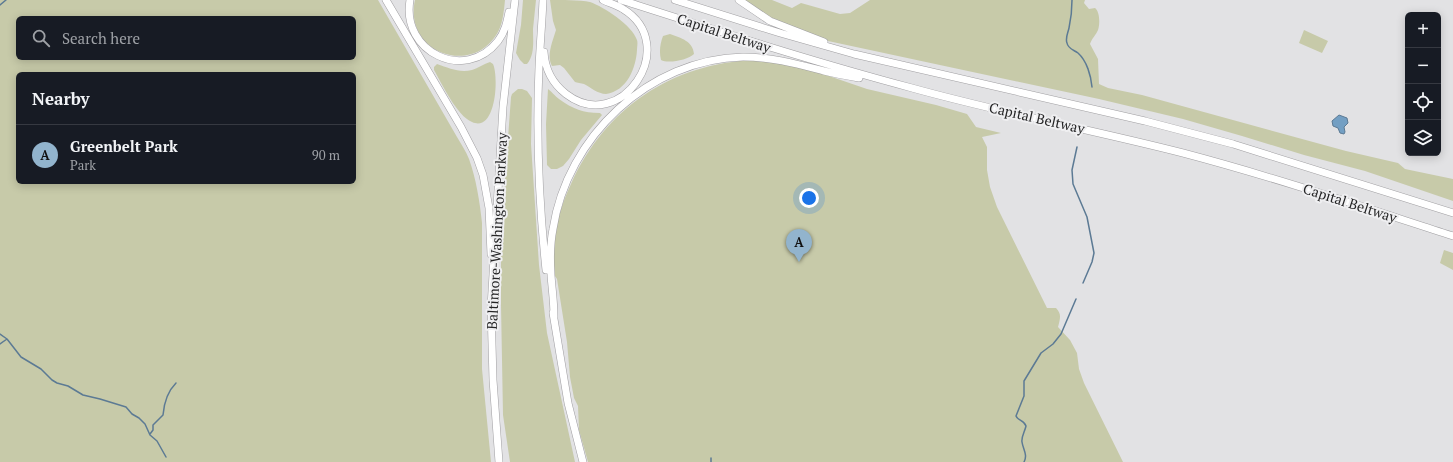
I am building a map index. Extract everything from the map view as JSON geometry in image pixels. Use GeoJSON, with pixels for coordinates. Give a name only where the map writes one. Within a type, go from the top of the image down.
{"type":"FeatureCollection","features":[{"type":"Feature","properties":{"kind":"highway"},"geometry":{"type":"LineString","coordinates":[[385,0],[467,137],[483,175],[489,208],[491,308]]}},
{"type":"Feature","properties":{"kind":"highway"},"geometry":{"type":"LineString","coordinates":[[410,0],[410,19],[417,38],[432,52],[442,57],[465,60],[480,55],[498,41],[505,29],[511,0]]}},
{"type":"Feature","properties":{"kind":"highway","name":"Baltimore-Washington Parkway"},"geometry":{"type":"LineString","coordinates":[[499,462],[493,380],[491,308],[503,107],[515,0]]}},
{"type":"Feature","properties":{"kind":"highway"},"geometry":{"type":"LineString","coordinates":[[543,0],[538,100],[540,182],[546,265],[549,298],[554,317],[568,403],[583,462]]}},
{"type":"Feature","properties":{"kind":"highway"},"geometry":{"type":"LineString","coordinates":[[542,34],[546,68],[550,76],[562,91],[570,97],[586,104],[603,104],[619,98],[634,86],[643,72],[647,56],[646,40],[637,23],[628,13],[603,0]]}},
{"type":"Feature","properties":{"kind":"highway","name":"Capital Beltway"},"geometry":{"type":"LineString","coordinates":[[621,0],[775,49],[914,89],[1218,163],[1284,182],[1453,236]]}},
{"type":"Feature","properties":{"kind":"highway","name":"Capital Beltway"},"geometry":{"type":"LineString","coordinates":[[675,0],[780,33],[854,54],[1145,121],[1225,142],[1284,159],[1453,213]]}},
{"type":"Feature","properties":{"kind":"highway"},"geometry":{"type":"LineString","coordinates":[[739,0],[756,13],[770,21],[854,54]]}},
{"type":"Feature","properties":{"kind":"highway"},"geometry":{"type":"LineString","coordinates":[[554,317],[550,264],[551,241],[557,208],[563,189],[582,151],[594,135],[616,111],[643,90],[662,79],[687,68],[717,60],[743,57],[782,60],[825,71],[914,89]]}},
{"type":"Feature","properties":{"kind":"green space"},"geometry":{"type":"Polygon","coordinates":[[[0,0],[378,0],[465,150],[474,174],[482,223],[482,369],[491,462],[0,462],[0,0]]]}},
{"type":"Feature","properties":{"kind":"green space"},"geometry":{"type":"Polygon","coordinates":[[[415,0],[505,0],[499,30],[488,45],[474,53],[459,56],[444,53],[430,46],[420,34],[414,19],[415,0]]]}},
{"type":"Feature","properties":{"kind":"green space"},"geometry":{"type":"Polygon","coordinates":[[[523,0],[536,0],[532,52],[530,60],[527,64],[524,64],[520,60],[516,53],[521,25],[523,0]]]}},
{"type":"Feature","properties":{"kind":"green space"},"geometry":{"type":"Polygon","coordinates":[[[550,0],[576,0],[590,2],[617,17],[630,28],[637,40],[636,57],[635,64],[625,84],[613,92],[606,94],[600,93],[584,84],[575,82],[560,65],[552,66],[550,62],[550,53],[556,30],[550,0]]]}},
{"type":"Feature","properties":{"kind":"green space"},"geometry":{"type":"Polygon","coordinates":[[[739,0],[772,0],[792,8],[801,3],[840,14],[850,13],[870,0],[1085,0],[1084,3],[1089,9],[1095,8],[1099,15],[1098,30],[1090,44],[1098,59],[1099,84],[1108,88],[1142,95],[1346,151],[1398,163],[1405,169],[1453,179],[1453,201],[1365,171],[1304,155],[1183,119],[1099,99],[814,38],[791,29],[739,0]]]}},
{"type":"Feature","properties":{"kind":"green space"},"geometry":{"type":"Polygon","coordinates":[[[1304,30],[1328,41],[1322,53],[1299,43],[1304,30]]]}},
{"type":"Feature","properties":{"kind":"green space"},"geometry":{"type":"Polygon","coordinates":[[[670,34],[689,43],[694,54],[678,61],[668,62],[661,60],[660,48],[663,36],[670,34]]]}},
{"type":"Feature","properties":{"kind":"green space"},"geometry":{"type":"Polygon","coordinates":[[[755,60],[785,63],[867,89],[936,105],[967,114],[976,127],[1001,133],[982,137],[987,147],[987,170],[990,187],[997,207],[1047,308],[1056,308],[1059,312],[1060,319],[1058,327],[1070,340],[1077,353],[1079,369],[1084,383],[1123,462],[588,462],[579,430],[578,406],[574,398],[570,377],[567,342],[554,265],[556,230],[562,206],[568,191],[585,157],[602,133],[622,112],[645,95],[669,81],[696,70],[725,63],[755,60]]]}},
{"type":"Feature","properties":{"kind":"green space"},"geometry":{"type":"Polygon","coordinates":[[[490,62],[493,64],[496,80],[494,102],[491,112],[486,119],[480,123],[472,122],[466,119],[455,107],[434,70],[434,67],[437,64],[454,70],[467,71],[490,62]]]}},
{"type":"Feature","properties":{"kind":"green space"},"geometry":{"type":"Polygon","coordinates":[[[518,89],[527,91],[532,98],[531,144],[539,265],[547,333],[575,462],[510,462],[503,415],[501,234],[511,97],[512,94],[518,89]]]}},
{"type":"Feature","properties":{"kind":"green space"},"geometry":{"type":"Polygon","coordinates":[[[548,89],[559,99],[574,108],[588,112],[600,113],[602,115],[581,140],[569,159],[563,166],[557,169],[551,169],[547,165],[546,124],[548,89]]]}},
{"type":"Feature","properties":{"kind":"green space"},"geometry":{"type":"Polygon","coordinates":[[[1444,250],[1453,253],[1453,270],[1440,263],[1444,250]]]}},
{"type":"Feature","properties":{"kind":"water"},"geometry":{"type":"Polygon","coordinates":[[[1339,115],[1347,118],[1348,123],[1344,127],[1344,134],[1340,133],[1338,128],[1333,126],[1332,121],[1339,115]]]}},
{"type":"Feature","properties":{"kind":"waterway"},"geometry":{"type":"LineString","coordinates":[[0,5],[6,0]]}},
{"type":"Feature","properties":{"kind":"waterway"},"geometry":{"type":"LineString","coordinates":[[1072,0],[1071,18],[1066,41],[1069,47],[1078,53],[1084,60],[1090,74],[1092,87]]}},
{"type":"Feature","properties":{"kind":"waterway"},"geometry":{"type":"LineString","coordinates":[[1077,147],[1072,170],[1073,184],[1087,217],[1094,253],[1092,262],[1083,283]]}},
{"type":"Feature","properties":{"kind":"waterway"},"geometry":{"type":"LineString","coordinates":[[1024,462],[1025,454],[1022,440],[1026,426],[1016,416],[1024,396],[1024,381],[1041,353],[1053,344],[1061,334],[1076,299]]}},
{"type":"Feature","properties":{"kind":"waterway"},"geometry":{"type":"LineString","coordinates":[[0,334],[7,339],[21,357],[41,369],[57,383],[68,386],[83,395],[126,407],[132,414],[145,424],[150,435],[157,441],[166,457]]}},
{"type":"Feature","properties":{"kind":"waterway"},"geometry":{"type":"LineString","coordinates":[[0,344],[7,339]]}},
{"type":"Feature","properties":{"kind":"waterway"},"geometry":{"type":"LineString","coordinates":[[150,434],[153,430],[153,425],[163,415],[166,398],[176,383]]}},
{"type":"Feature","properties":{"kind":"place","name":"Greenbelt Park"},"geometry":{"type":"Point","coordinates":[799,262]}}]}
